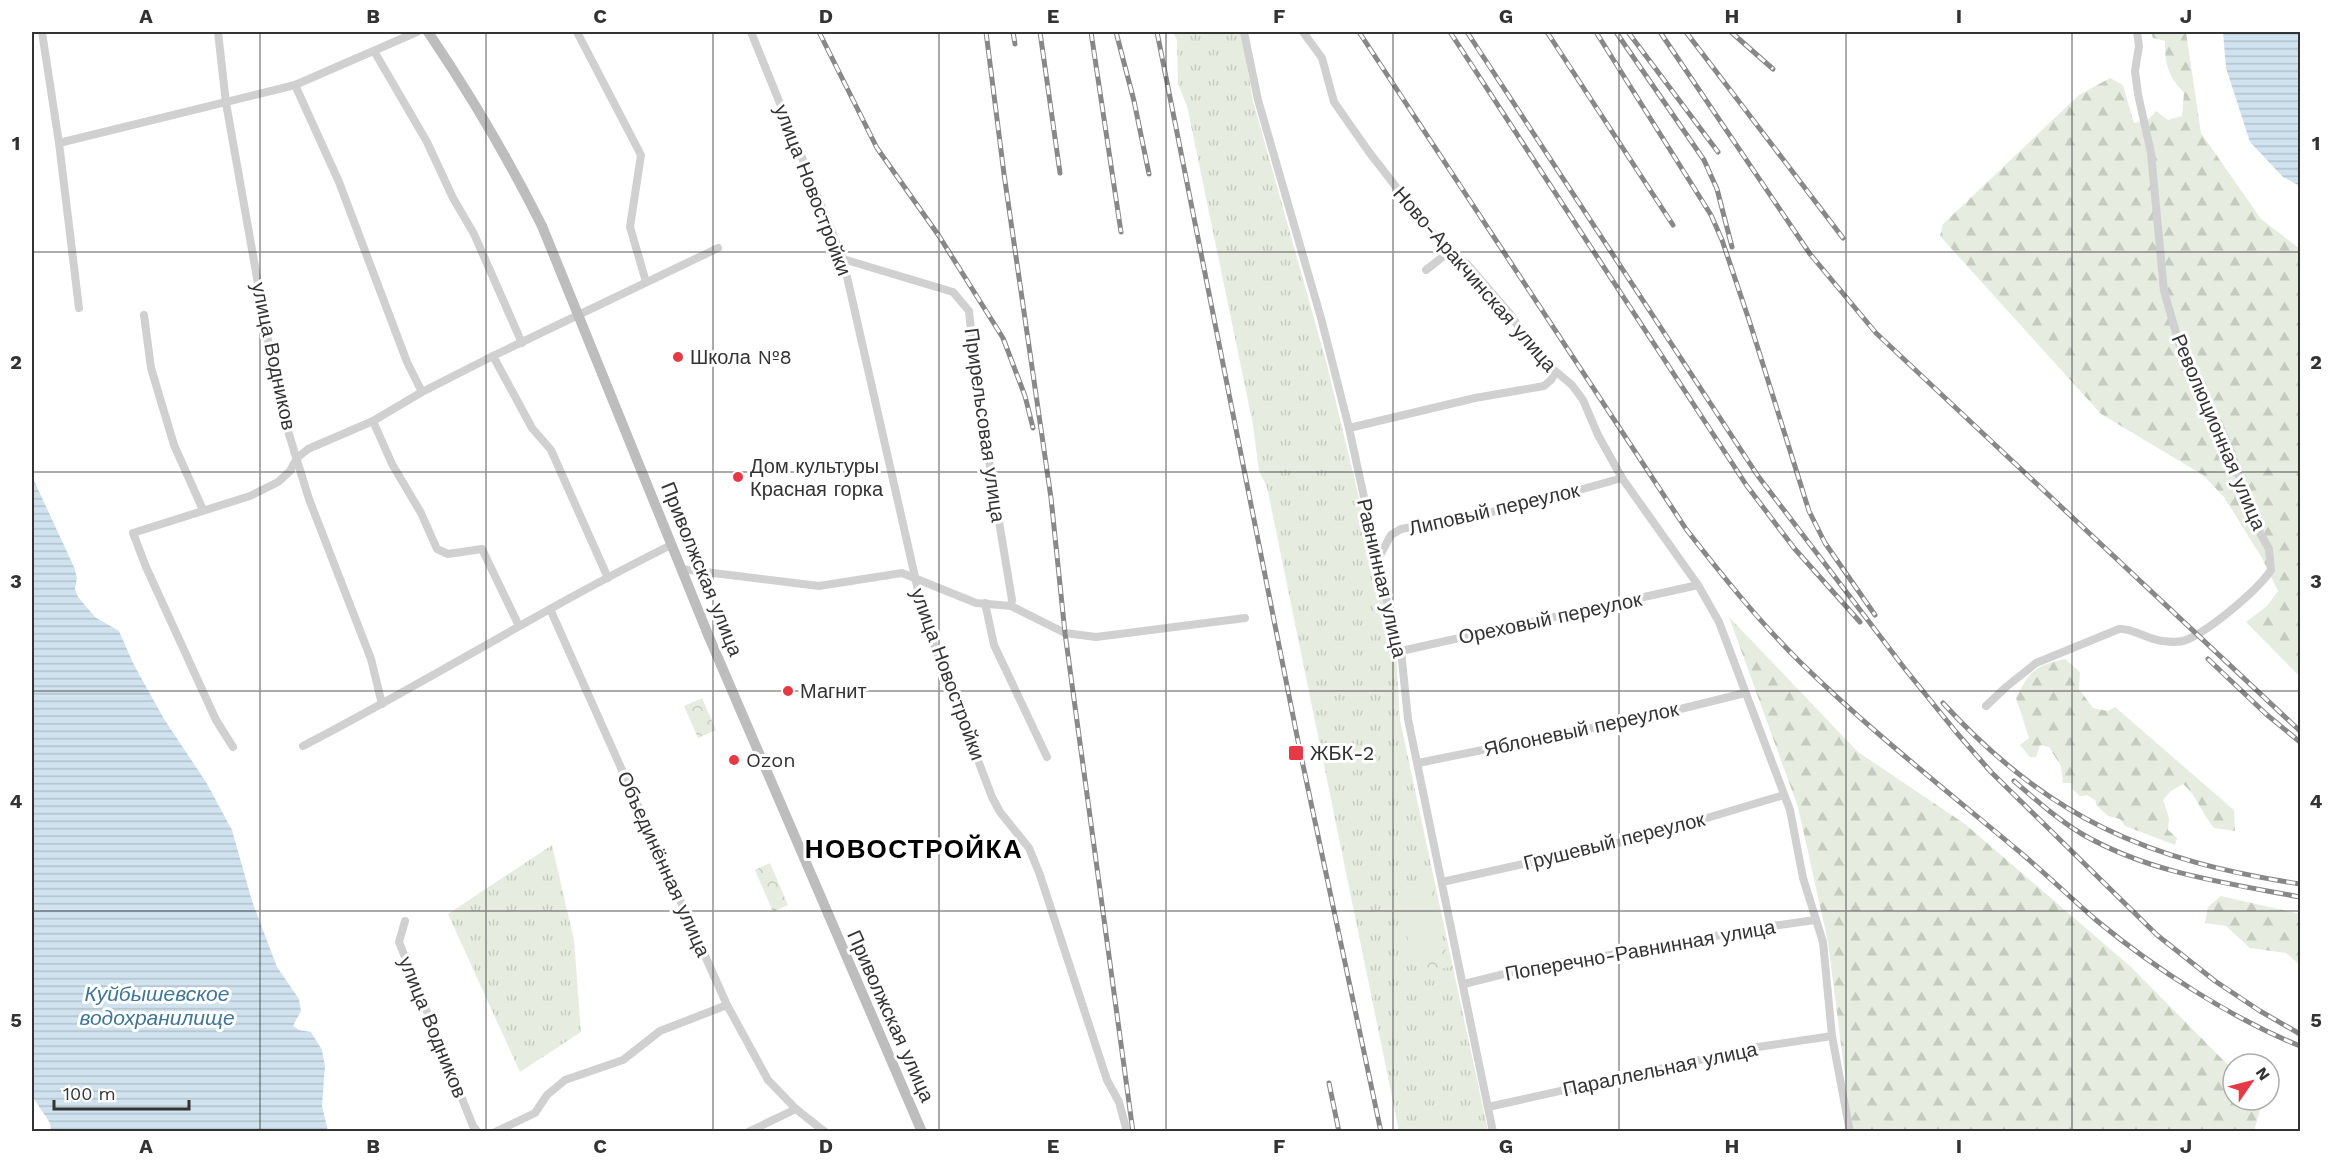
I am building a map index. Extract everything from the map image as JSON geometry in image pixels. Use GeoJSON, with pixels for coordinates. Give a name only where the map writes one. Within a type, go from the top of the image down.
{"type":"FeatureCollection","features":[{"type":"Feature","properties":{"kind":"main road","name":"Приволжская улица"},"geometry":{"type":"LineString","coordinates":[[428,32],[468,92],[509,161],[542,226],[771,785],[922,1131]]}},
{"type":"Feature","properties":{"kind":"street"},"geometry":{"type":"LineString","coordinates":[[42,32],[59,143],[79,308]]}},
{"type":"Feature","properties":{"kind":"street","name":"улица Водников"},"geometry":{"type":"LineString","coordinates":[[218,32],[226,103],[279,402],[309,499],[371,660],[382,704]]}},
{"type":"Feature","properties":{"kind":"street"},"geometry":{"type":"LineString","coordinates":[[59,143],[296,85],[417,32]]}},
{"type":"Feature","properties":{"kind":"street"},"geometry":{"type":"LineString","coordinates":[[577,32],[641,155],[630,227],[646,282]]}},
{"type":"Feature","properties":{"kind":"street","name":"улица Новостройки"},"geometry":{"type":"LineString","coordinates":[[751,32],[843,259],[925,621],[992,797],[1000,812],[1029,848],[1040,875],[1107,1080],[1119,1102],[1126,1131]]}},
{"type":"Feature","properties":{"kind":"street","name":"Равнинная улица"},"geometry":{"type":"LineString","coordinates":[[1244,32],[1258,100],[1321,318],[1385,594],[1401,651],[1408,719],[1493,1131]]}},
{"type":"Feature","properties":{"kind":"street","name":"Ново-Аракчинская улица"},"geometry":{"type":"LineString","coordinates":[[1303,32],[1322,58],[1334,102],[1369,152],[1421,220],[1450,251],[1468,265],[1511,315],[1536,355],[1572,386],[1583,400],[1598,435],[1622,478],[1698,585],[1719,622],[1790,810],[1803,878],[1823,942],[1832,1036],[1850,1131]]}},
{"type":"Feature","properties":{"kind":"street","name":"Революционная улица"},"geometry":{"type":"LineString","coordinates":[[1986,706],[2036,663],[2119,629],[2127,628],[2142,636],[2160,641],[2185,640],[2231,610],[2262,583],[2271,570],[2269,549],[2252,516],[2232,454],[2219,424],[2183,357],[2164,291],[2151,153],[2135,71],[2139,46],[2137,32]]}},
{"type":"Feature","properties":{"kind":"street"},"geometry":{"type":"LineString","coordinates":[[374,51],[427,142],[453,198],[474,234],[522,343]]}},
{"type":"Feature","properties":{"kind":"street"},"geometry":{"type":"LineString","coordinates":[[296,85],[339,182],[407,362],[422,392]]}},
{"type":"Feature","properties":{"kind":"street"},"geometry":{"type":"LineString","coordinates":[[233,747],[216,720],[146,567],[133,533],[250,496],[278,482],[290,471],[297,458],[308,449],[373,421],[422,392],[493,356],[718,248]]}},
{"type":"Feature","properties":{"kind":"street"},"geometry":{"type":"LineString","coordinates":[[1426,270],[1450,251]]}},
{"type":"Feature","properties":{"kind":"street","name":"Прирельсовая улица"},"geometry":{"type":"LineString","coordinates":[[843,259],[953,292],[969,311],[977,388],[1012,600],[1011,606]]}},
{"type":"Feature","properties":{"kind":"street"},"geometry":{"type":"LineString","coordinates":[[144,315],[151,368],[171,434],[203,510]]}},
{"type":"Feature","properties":{"kind":"street"},"geometry":{"type":"LineString","coordinates":[[493,356],[532,428],[551,450],[608,578]]}},
{"type":"Feature","properties":{"kind":"street"},"geometry":{"type":"LineString","coordinates":[[1348,428],[1475,398],[1544,386],[1551,381],[1555,372]]}},
{"type":"Feature","properties":{"kind":"street"},"geometry":{"type":"LineString","coordinates":[[373,421],[392,464],[421,513],[437,549],[448,554],[482,549],[519,626]]}},
{"type":"Feature","properties":{"kind":"street","name":"Липовый переулок"},"geometry":{"type":"LineString","coordinates":[[1378,556],[1390,535],[1401,529],[1523,506],[1622,478]]}},
{"type":"Feature","properties":{"kind":"street"},"geometry":{"type":"LineString","coordinates":[[303,746],[550,609],[671,545]]}},
{"type":"Feature","properties":{"kind":"street"},"geometry":{"type":"LineString","coordinates":[[681,569],[819,586],[902,573],[976,603],[1011,606],[1065,633],[1096,637],[1245,618]]}},
{"type":"Feature","properties":{"kind":"street","name":"Ореховый переулок"},"geometry":{"type":"LineString","coordinates":[[1401,651],[1698,585]]}},
{"type":"Feature","properties":{"kind":"street"},"geometry":{"type":"LineString","coordinates":[[985,603],[994,645],[1047,757]]}},
{"type":"Feature","properties":{"kind":"street","name":"Объединённая улица"},"geometry":{"type":"LineString","coordinates":[[550,609],[727,1005],[768,1080],[796,1109],[825,1131]]}},
{"type":"Feature","properties":{"kind":"street","name":"Яблоневый переулок"},"geometry":{"type":"LineString","coordinates":[[1418,764],[1656,715],[1745,693]]}},
{"type":"Feature","properties":{"kind":"street","name":"Грушевый переулок"},"geometry":{"type":"LineString","coordinates":[[1442,882],[1640,838],[1784,795]]}},
{"type":"Feature","properties":{"kind":"street","name":"Поперечно-Равнинная улица"},"geometry":{"type":"LineString","coordinates":[[1464,984],[1540,965],[1577,961],[1815,920]]}},
{"type":"Feature","properties":{"kind":"street","name":"улица Водников"},"geometry":{"type":"LineString","coordinates":[[405,921],[399,942],[473,1126],[478,1131]]}},
{"type":"Feature","properties":{"kind":"street"},"geometry":{"type":"LineString","coordinates":[[495,1131],[535,1113],[547,1095],[565,1080],[623,1060],[660,1031],[727,1005]]}},
{"type":"Feature","properties":{"kind":"street","name":"Параллельная улица"},"geometry":{"type":"LineString","coordinates":[[1488,1107],[1758,1047],[1832,1036]]}},
{"type":"Feature","properties":{"kind":"street"},"geometry":{"type":"LineString","coordinates":[[748,1131],[796,1109]]}},
{"type":"Feature","properties":{"kind":"green space"},"geometry":{"type":"Polygon","coordinates":[[[1173,32],[1241,32],[1253,101],[1326,361],[1396,651],[1400,720],[1488,1131],[1399,1131],[1267,487],[1259,471],[1253,425],[1187,106],[1178,84],[1177,40],[1173,32]]]}},
{"type":"Feature","properties":{"kind":"green space"},"geometry":{"type":"Polygon","coordinates":[[[2151,32],[2186,32],[2201,133],[2261,219],[2300,249],[2300,677],[2246,622],[2267,606],[2278,591],[2262,558],[2224,497],[2203,475],[2101,414],[1940,236],[1943,224],[2079,95],[2110,78],[2123,85],[2134,123],[2149,119],[2156,111],[2168,120],[2182,116],[2184,93],[2168,70],[2165,41],[2153,38],[2151,32]]]}},
{"type":"Feature","properties":{"kind":"green space"},"geometry":{"type":"Polygon","coordinates":[[[1729,617],[1858,752],[1965,824],[2131,967],[2221,1058],[2221,1112],[2260,1112],[2254,1131],[1852,1131],[1828,942],[1798,807],[1729,617]]]}},
{"type":"Feature","properties":{"kind":"green space"},"geometry":{"type":"Polygon","coordinates":[[[2065,659],[2080,672],[2079,689],[2093,708],[2108,711],[2115,707],[2234,810],[2235,831],[2214,828],[2192,793],[2183,784],[2171,791],[2163,800],[2169,818],[2168,830],[2177,838],[2175,845],[2125,826],[2120,819],[2108,816],[2096,805],[2096,801],[2087,795],[2080,796],[2073,790],[2071,783],[2063,783],[2061,766],[2049,747],[2040,745],[2036,757],[2030,757],[2020,745],[2029,738],[2016,698],[2034,671],[2046,664],[2065,659]]]}},
{"type":"Feature","properties":{"kind":"green space"},"geometry":{"type":"Polygon","coordinates":[[[702,698],[716,730],[698,738],[684,706],[702,698]]]}},
{"type":"Feature","properties":{"kind":"green space"},"geometry":{"type":"Polygon","coordinates":[[[552,845],[574,940],[581,1032],[520,1072],[448,914],[552,845]]]}},
{"type":"Feature","properties":{"kind":"green space"},"geometry":{"type":"Polygon","coordinates":[[[770,863],[788,905],[773,912],[755,870],[770,863]]]}},
{"type":"Feature","properties":{"kind":"green space"},"geometry":{"type":"Polygon","coordinates":[[[1429,883],[1442,936],[1409,944],[1397,891],[1429,883]]]}},
{"type":"Feature","properties":{"kind":"green space"},"geometry":{"type":"Polygon","coordinates":[[[2221,896],[2300,914],[2300,965],[2286,953],[2250,948],[2226,926],[2205,923],[2208,907],[2221,896]]]}},
{"type":"Feature","properties":{"kind":"green space"},"geometry":{"type":"Polygon","coordinates":[[[1443,940],[1450,967],[1428,972],[1421,945],[1443,940]]]}},
{"type":"Feature","properties":{"kind":"water"},"geometry":{"type":"Polygon","coordinates":[[[2223,32],[2300,32],[2300,186],[2283,177],[2250,142],[2226,68],[2223,32]]]}},
{"type":"Feature","properties":{"kind":"water","name":"Куйбышевское водохранилище"},"geometry":{"type":"Polygon","coordinates":[[[32,476],[74,567],[77,578],[75,589],[78,597],[95,617],[119,631],[134,665],[164,719],[206,782],[232,830],[252,901],[277,967],[299,999],[301,1011],[293,1026],[299,1030],[311,1032],[322,1050],[325,1066],[322,1106],[328,1131],[51,1131],[50,1123],[32,1096],[32,476]]]}},
{"type":"Feature","properties":{"kind":"railway"},"geometry":{"type":"LineString","coordinates":[[819,32],[877,148],[939,236],[1003,338],[1025,396],[1033,428]]}},
{"type":"Feature","properties":{"kind":"railway"},"geometry":{"type":"LineString","coordinates":[[986,32],[1051,498],[1065,633],[1133,1132]]}},
{"type":"Feature","properties":{"kind":"railway"},"geometry":{"type":"LineString","coordinates":[[1013,32],[1015,44]]}},
{"type":"Feature","properties":{"kind":"railway"},"geometry":{"type":"LineString","coordinates":[[1040,32],[1060,173]]}},
{"type":"Feature","properties":{"kind":"railway"},"geometry":{"type":"LineString","coordinates":[[1091,32],[1121,232]]}},
{"type":"Feature","properties":{"kind":"railway"},"geometry":{"type":"LineString","coordinates":[[1116,32],[1134,101],[1149,174]]}},
{"type":"Feature","properties":{"kind":"railway"},"geometry":{"type":"LineString","coordinates":[[1157,32],[1300,751],[1381,1132]]}},
{"type":"Feature","properties":{"kind":"railway"},"geometry":{"type":"LineString","coordinates":[[1359,32],[1686,529],[1740,596],[1783,644],[1825,686],[1880,735],[2119,938],[2168,974],[2220,1006],[2300,1046]]}},
{"type":"Feature","properties":{"kind":"railway"},"geometry":{"type":"LineString","coordinates":[[1450,32],[1747,486],[1794,548],[1860,622]]}},
{"type":"Feature","properties":{"kind":"railway"},"geometry":{"type":"LineString","coordinates":[[1467,32],[1758,476],[1956,732],[1991,772],[2157,935],[2215,981],[2300,1034]]}},
{"type":"Feature","properties":{"kind":"railway"},"geometry":{"type":"LineString","coordinates":[[1547,32],[1673,225]]}},
{"type":"Feature","properties":{"kind":"railway"},"geometry":{"type":"LineString","coordinates":[[1596,32],[1711,215],[1722,240],[1749,320],[1809,511],[1825,543],[1875,615]]}},
{"type":"Feature","properties":{"kind":"railway"},"geometry":{"type":"LineString","coordinates":[[1616,32],[1704,160],[1717,189],[1732,247]]}},
{"type":"Feature","properties":{"kind":"railway"},"geometry":{"type":"LineString","coordinates":[[1628,32],[1718,152]]}},
{"type":"Feature","properties":{"kind":"railway"},"geometry":{"type":"LineString","coordinates":[[1660,32],[1810,254],[1876,333],[2300,731]]}},
{"type":"Feature","properties":{"kind":"railway"},"geometry":{"type":"LineString","coordinates":[[1686,32],[1843,238]]}},
{"type":"Feature","properties":{"kind":"railway"},"geometry":{"type":"LineString","coordinates":[[1731,32],[1773,69]]}},
{"type":"Feature","properties":{"kind":"railway"},"geometry":{"type":"LineString","coordinates":[[2208,659],[2266,714],[2300,742]]}},
{"type":"Feature","properties":{"kind":"railway"},"geometry":{"type":"LineString","coordinates":[[1943,703],[1982,743],[2022,777],[2062,805],[2104,828],[2148,847],[2195,862],[2300,884]]}},
{"type":"Feature","properties":{"kind":"railway"},"geometry":{"type":"LineString","coordinates":[[2014,781],[2082,834],[2134,858],[2188,875],[2300,897]]}},
{"type":"Feature","properties":{"kind":"railway"},"geometry":{"type":"LineString","coordinates":[[1329,1083],[1339,1132]]}},
{"type":"Feature","properties":{"kind":"place","name":"Школа №8"},"geometry":{"type":"Point","coordinates":[678,357]}},
{"type":"Feature","properties":{"kind":"place","name":"Дом культуры Красная горка"},"geometry":{"type":"Point","coordinates":[738,477]}},
{"type":"Feature","properties":{"kind":"place","name":"Магнит"},"geometry":{"type":"Point","coordinates":[788,691]}},
{"type":"Feature","properties":{"kind":"place","name":"ЖБК-2"},"geometry":{"type":"Point","coordinates":[1296,753]}},
{"type":"Feature","properties":{"kind":"place","name":"Ozon"},"geometry":{"type":"Point","coordinates":[734,760]}},
{"type":"Feature","properties":{"kind":"district","name":"НОВОСТРОЙКА"},"geometry":{"type":"Point","coordinates":[914,849]}}]}
